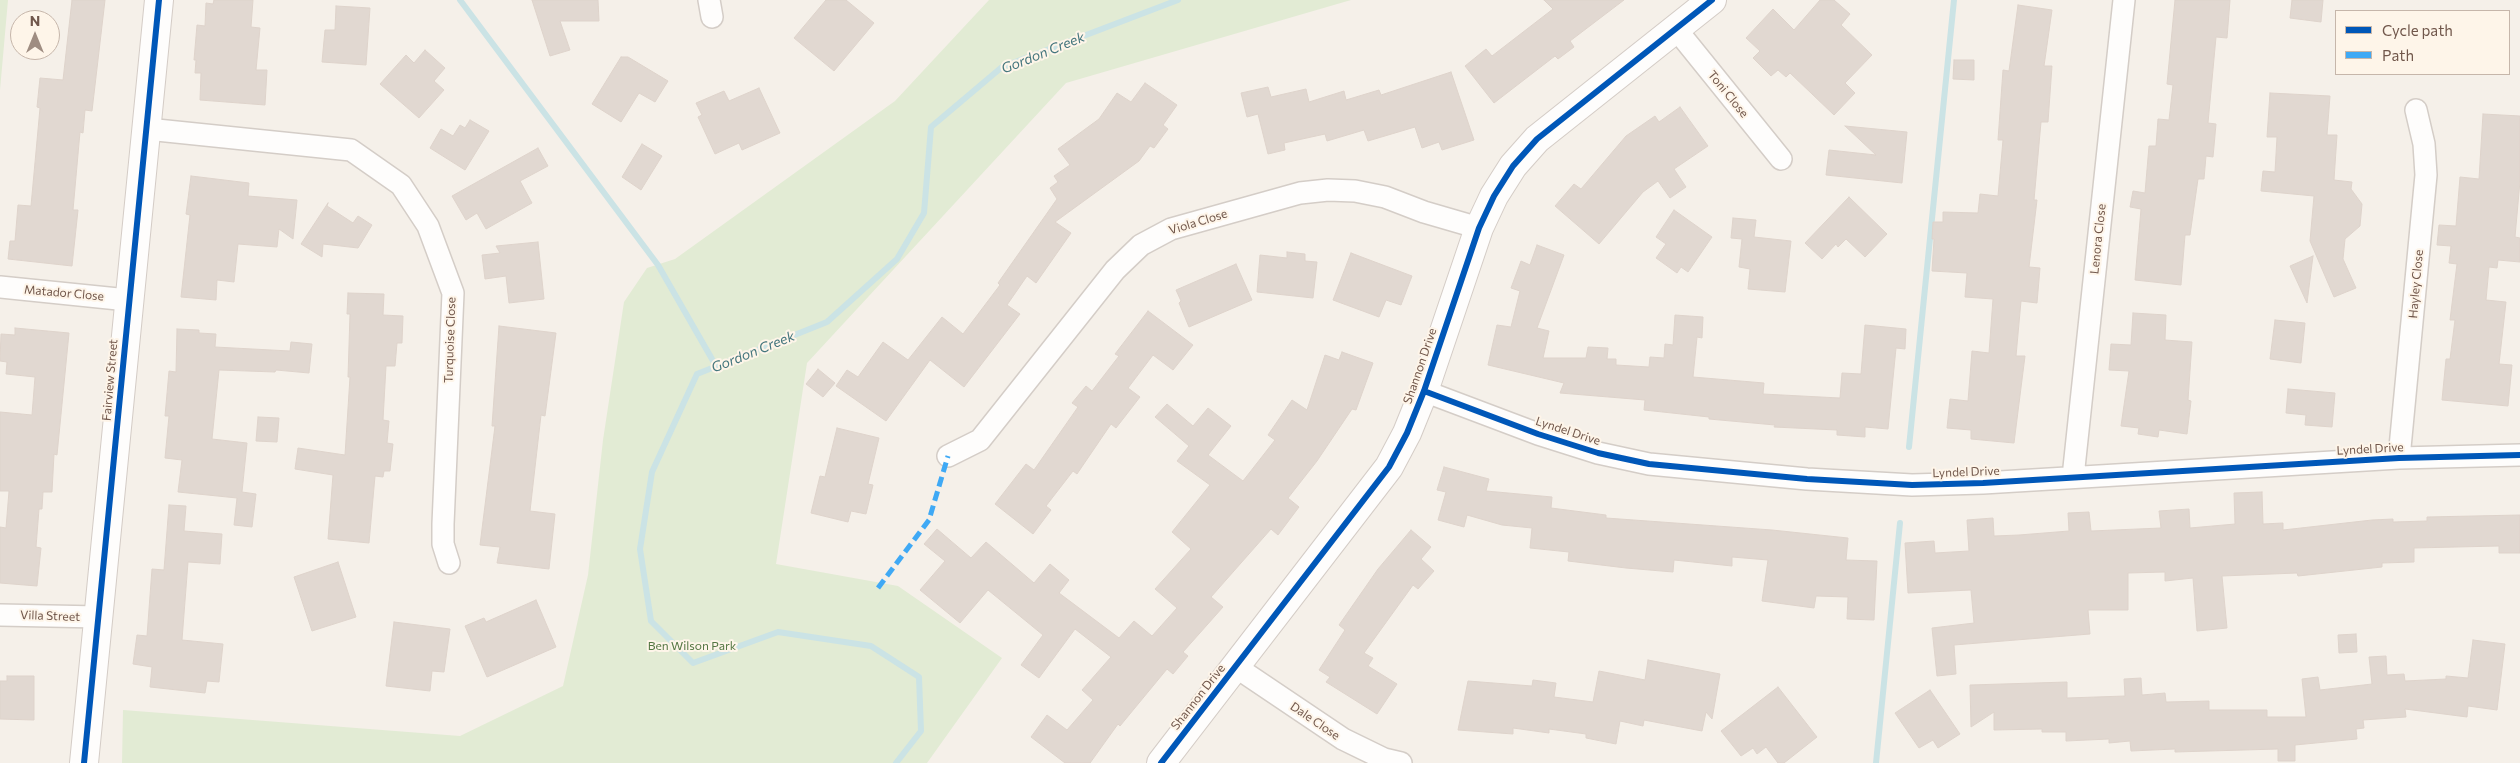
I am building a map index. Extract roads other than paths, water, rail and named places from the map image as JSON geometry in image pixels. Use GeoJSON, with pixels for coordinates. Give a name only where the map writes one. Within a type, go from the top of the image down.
{"type":"FeatureCollection","features":[{"type":"Feature","properties":{"kind":"street","name":"Fairview Street"},"geometry":{"type":"LineString","coordinates":[[84,763],[128,300],[159,0]]}},
{"type":"Feature","properties":{"kind":"street","name":"Shannon Drive"},"geometry":{"type":"LineString","coordinates":[[1161,763],[1388,467],[1407,433],[1424,391],[1479,228],[1494,196],[1513,166],[1537,139],[1712,0]]}},
{"type":"Feature","properties":{"kind":"street","name":"Lenora Close"},"geometry":{"type":"LineString","coordinates":[[2073,477],[2124,0]]}},
{"type":"Feature","properties":{"kind":"street","name":"Toni Close"},"geometry":{"type":"LineString","coordinates":[[1676,29],[1781,159]]}},
{"type":"Feature","properties":{"kind":"street","name":"Hayley Close"},"geometry":{"type":"LineString","coordinates":[[2399,458],[2426,175],[2424,144],[2416,110]]}},
{"type":"Feature","properties":{"kind":"street","name":"Turquoise Close"},"geometry":{"type":"LineString","coordinates":[[147,129],[351,150],[400,186],[428,226],[453,293],[443,524],[443,544],[449,563]]}},
{"type":"Feature","properties":{"kind":"street","name":"Viola Close"},"geometry":{"type":"LineString","coordinates":[[948,456],[980,440],[1115,270],[1141,245],[1171,229],[1300,193],[1328,190],[1355,191],[1385,197],[1424,212],[1479,228]]}},
{"type":"Feature","properties":{"kind":"street","name":"Matador Close"},"geometry":{"type":"LineString","coordinates":[[0,287],[128,300]]}},
{"type":"Feature","properties":{"kind":"street","name":"Lyndel Drive"},"geometry":{"type":"LineString","coordinates":[[1424,391],[1581,448],[1649,464],[1912,485],[2399,458],[2520,455]]}},
{"type":"Feature","properties":{"kind":"street","name":"Villa Street"},"geometry":{"type":"LineString","coordinates":[[0,615],[99,617]]}},
{"type":"Feature","properties":{"kind":"street","name":"Dale Close"},"geometry":{"type":"LineString","coordinates":[[1236,666],[1343,739],[1384,758],[1401,763]]}},
{"type":"Feature","properties":{"kind":"waterway"},"geometry":{"type":"LineString","coordinates":[[460,0],[658,265],[716,366]]}},
{"type":"Feature","properties":{"kind":"waterway","name":"Gordon Creek"},"geometry":{"type":"LineString","coordinates":[[896,763],[921,731],[919,677],[871,646],[778,632],[693,663],[651,621],[640,549],[652,472],[697,374],[827,322],[897,259],[924,213],[931,127],[1002,67],[1178,0]]}},
{"type":"Feature","properties":{"kind":"waterway"},"geometry":{"type":"LineString","coordinates":[[1909,447],[1954,0]]}},
{"type":"Feature","properties":{"kind":"waterway"},"geometry":{"type":"LineString","coordinates":[[1876,763],[1900,523]]}},
{"type":"Feature","properties":{"kind":"park label","name":"Ben Wilson Park"},"geometry":{"type":"Point","coordinates":[692,646]}}]}
